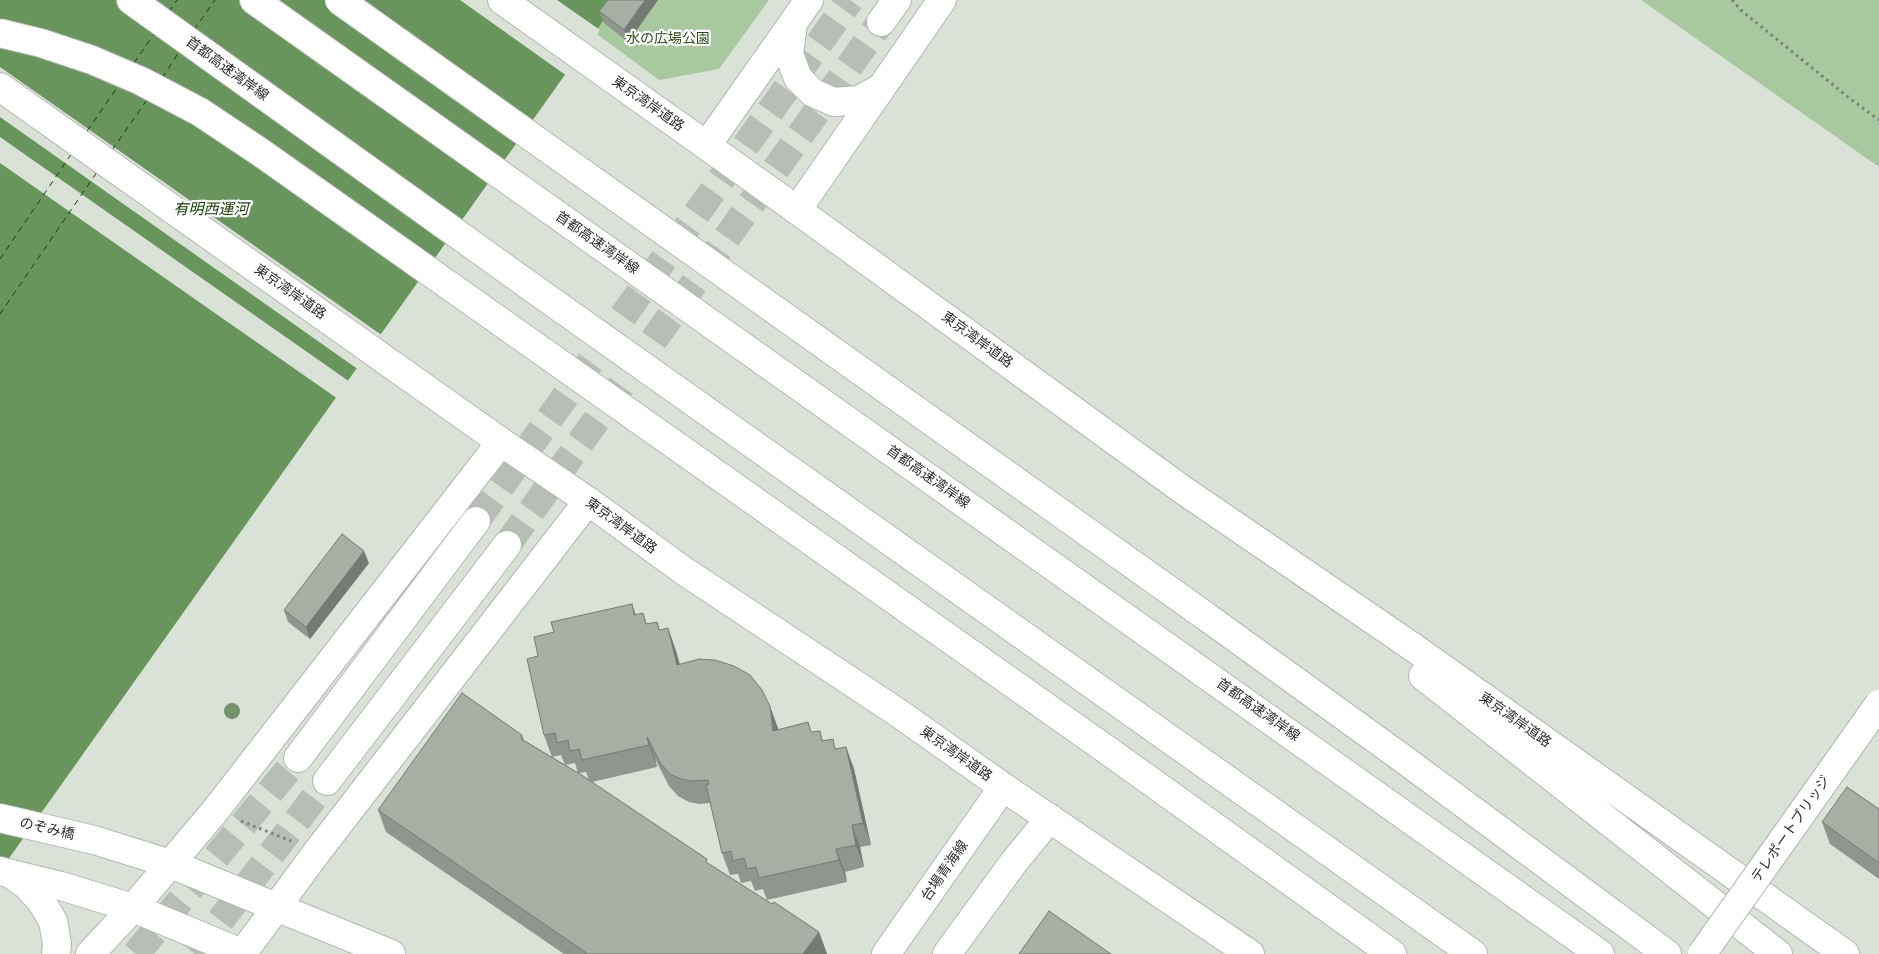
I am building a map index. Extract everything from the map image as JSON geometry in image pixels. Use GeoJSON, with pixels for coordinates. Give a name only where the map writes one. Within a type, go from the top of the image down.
{"type":"FeatureCollection","features":[{"type":"Feature","properties":{"kind":"main road","name":"首都高速湾岸線"},"geometry":{"type":"LineString","coordinates":[[132,0],[534,289],[1473,954]]}},
{"type":"Feature","properties":{"kind":"main road","name":"首都高速湾岸線"},"geometry":{"type":"LineString","coordinates":[[254,0],[1600,954]]}},
{"type":"Feature","properties":{"kind":"main road"},"geometry":{"type":"LineString","coordinates":[[339,0],[1204,615],[1402,758],[1667,954]]}},
{"type":"Feature","properties":{"kind":"main road","name":"東京湾岸道路"},"geometry":{"type":"LineString","coordinates":[[502,0],[707,145],[1183,490],[1417,650],[1845,954]]}},
{"type":"Feature","properties":{"kind":"main road"},"geometry":{"type":"LineString","coordinates":[[796,210],[942,0]]}},
{"type":"Feature","properties":{"kind":"main road"},"geometry":{"type":"LineString","coordinates":[[801,11],[789,54],[798,78],[813,93],[834,102],[859,100],[879,89]]}},
{"type":"Feature","properties":{"kind":"main road"},"geometry":{"type":"LineString","coordinates":[[707,145],[801,11]]}},
{"type":"Feature","properties":{"kind":"main road"},"geometry":{"type":"LineString","coordinates":[[0,33],[41,43],[92,60],[141,81],[200,112],[1106,750],[1392,954]]}},
{"type":"Feature","properties":{"kind":"main road","name":"東京湾岸道路"},"geometry":{"type":"LineString","coordinates":[[0,87],[501,442],[588,501],[684,571],[897,712],[1003,787],[1250,954]]}},
{"type":"Feature","properties":{"kind":"main road"},"geometry":{"type":"LineString","coordinates":[[90,954],[133,908],[215,811],[501,442]]}},
{"type":"Feature","properties":{"kind":"main road","name":"東京湾岸道路"},"geometry":{"type":"LineString","coordinates":[[1183,490],[1778,954]]}},
{"type":"Feature","properties":{"kind":"main road"},"geometry":{"type":"LineString","coordinates":[[5,872],[51,893],[133,908],[243,954],[317,852],[588,501]]}},
{"type":"Feature","properties":{"kind":"main road"},"geometry":{"type":"LineString","coordinates":[[298,758],[476,521]]}},
{"type":"Feature","properties":{"kind":"main road"},"geometry":{"type":"LineString","coordinates":[[327,781],[507,545]]}},
{"type":"Feature","properties":{"kind":"main road","name":"テレポートブリッジ"},"geometry":{"type":"LineString","coordinates":[[1702,954],[1879,704]]}},
{"type":"Feature","properties":{"kind":"main road","name":"台場青海線"},"geometry":{"type":"LineString","coordinates":[[886,954],[1003,787]]}},
{"type":"Feature","properties":{"kind":"main road","name":"のぞみ橋"},"geometry":{"type":"LineString","coordinates":[[0,818],[94,840],[171,864],[391,954]]}},
{"type":"Feature","properties":{"kind":"main road"},"geometry":{"type":"LineString","coordinates":[[947,954],[1014,862],[1050,818]]}},
{"type":"Feature","properties":{"kind":"main road"},"geometry":{"type":"LineString","coordinates":[[51,893],[57,944],[56,954]]}},
{"type":"Feature","properties":{"kind":"path"},"geometry":{"type":"LineString","coordinates":[[1732,0],[1742,11],[1879,120]]}},
{"type":"Feature","properties":{"kind":"path"},"geometry":{"type":"LineString","coordinates":[[215,811],[317,852]]}},
{"type":"Feature","properties":{"kind":"green space","name":"水の広場公園"},"geometry":{"type":"Polygon","coordinates":[[[615,0],[769,0],[719,69],[659,80],[593,31],[615,0]]]}},
{"type":"Feature","properties":{"kind":"green space"},"geometry":{"type":"Polygon","coordinates":[[[1641,0],[1879,0],[1879,167],[1641,0]]]}},
{"type":"Feature","properties":{"kind":"water","name":"有明西運河"},"geometry":{"type":"Polygon","coordinates":[[[0,0],[618,0],[0,871],[0,0]]]}},
{"type":"Feature","properties":{"kind":"pier"},"geometry":{"type":"Polygon","coordinates":[[[460,0],[557,0],[600,30],[567,76],[460,0]]]}},
{"type":"Feature","properties":{"kind":"pier"},"geometry":{"type":"Polygon","coordinates":[[[0,67],[383,336],[359,370],[0,117],[0,67]]]}},
{"type":"Feature","properties":{"kind":"pier"},"geometry":{"type":"Polygon","coordinates":[[[0,137],[350,382],[338,399],[0,163],[0,137]]]}},
{"type":"Feature","properties":{"kind":"building"},"geometry":{"type":"Polygon","coordinates":[[[608,0],[645,0],[624,30],[599,11],[608,0]]]}},
{"type":"Feature","properties":{"kind":"building"},"geometry":{"type":"Polygon","coordinates":[[[342,534],[364,551],[306,627],[284,610],[342,534]]]}},
{"type":"Feature","properties":{"kind":"building"},"geometry":{"type":"Polygon","coordinates":[[[632,604],[634,615],[643,613],[646,624],[657,622],[659,630],[668,628],[677,665],[699,659],[715,660],[734,666],[750,675],[762,690],[770,706],[773,731],[808,722],[811,732],[820,731],[822,741],[833,739],[835,749],[846,747],[863,823],[852,825],[856,845],[836,849],[839,860],[759,878],[756,867],[747,869],[744,858],[733,861],[731,851],[722,853],[706,785],[709,784],[708,780],[691,781],[670,774],[661,764],[647,737],[649,745],[582,760],[579,749],[570,751],[568,740],[557,743],[555,733],[544,735],[527,659],[538,656],[534,637],[554,632],[551,622],[632,604]]]}},
{"type":"Feature","properties":{"kind":"building"},"geometry":{"type":"Polygon","coordinates":[[[462,693],[522,735],[521,739],[580,774],[707,859],[706,862],[772,904],[774,902],[819,932],[803,954],[588,954],[378,810],[462,693]]]}},
{"type":"Feature","properties":{"kind":"building"},"geometry":{"type":"Polygon","coordinates":[[[1847,787],[1879,809],[1879,863],[1822,822],[1847,787]]]}},
{"type":"Feature","properties":{"kind":"building"},"geometry":{"type":"Polygon","coordinates":[[[1049,911],[1111,954],[1019,954],[1049,911]]]}},
{"type":"Feature","properties":{"kind":"ferry route"},"geometry":{"type":"LineString","coordinates":[[169,12],[177,0]]}},
{"type":"Feature","properties":{"kind":"ferry route"},"geometry":{"type":"LineString","coordinates":[[194,30],[215,0]]}},
{"type":"Feature","properties":{"kind":"ferry route"},"geometry":{"type":"LineString","coordinates":[[134,63],[154,34]]}},
{"type":"Feature","properties":{"kind":"ferry route"},"geometry":{"type":"LineString","coordinates":[[162,78],[179,52]]}},
{"type":"Feature","properties":{"kind":"ferry route"},"geometry":{"type":"LineString","coordinates":[[87,131],[119,85]]}},
{"type":"Feature","properties":{"kind":"ferry route"},"geometry":{"type":"LineString","coordinates":[[112,150],[147,100]]}},
{"type":"Feature","properties":{"kind":"ferry route"},"geometry":{"type":"LineString","coordinates":[[0,259],[72,153]]}},
{"type":"Feature","properties":{"kind":"ferry route"},"geometry":{"type":"LineString","coordinates":[[0,314],[97,172]]}},
{"type":"Feature","properties":{"kind":"tunnel"},"geometry":{"type":"LineString","coordinates":[[476,521],[850,0]]}},
{"type":"Feature","properties":{"kind":"tunnel"},"geometry":{"type":"LineString","coordinates":[[507,545],[881,22]]}},
{"type":"Feature","properties":{"kind":"tunnel"},"geometry":{"type":"LineString","coordinates":[[136,954],[298,758]]}},
{"type":"Feature","properties":{"kind":"tunnel"},"geometry":{"type":"LineString","coordinates":[[195,954],[327,781]]}}]}
